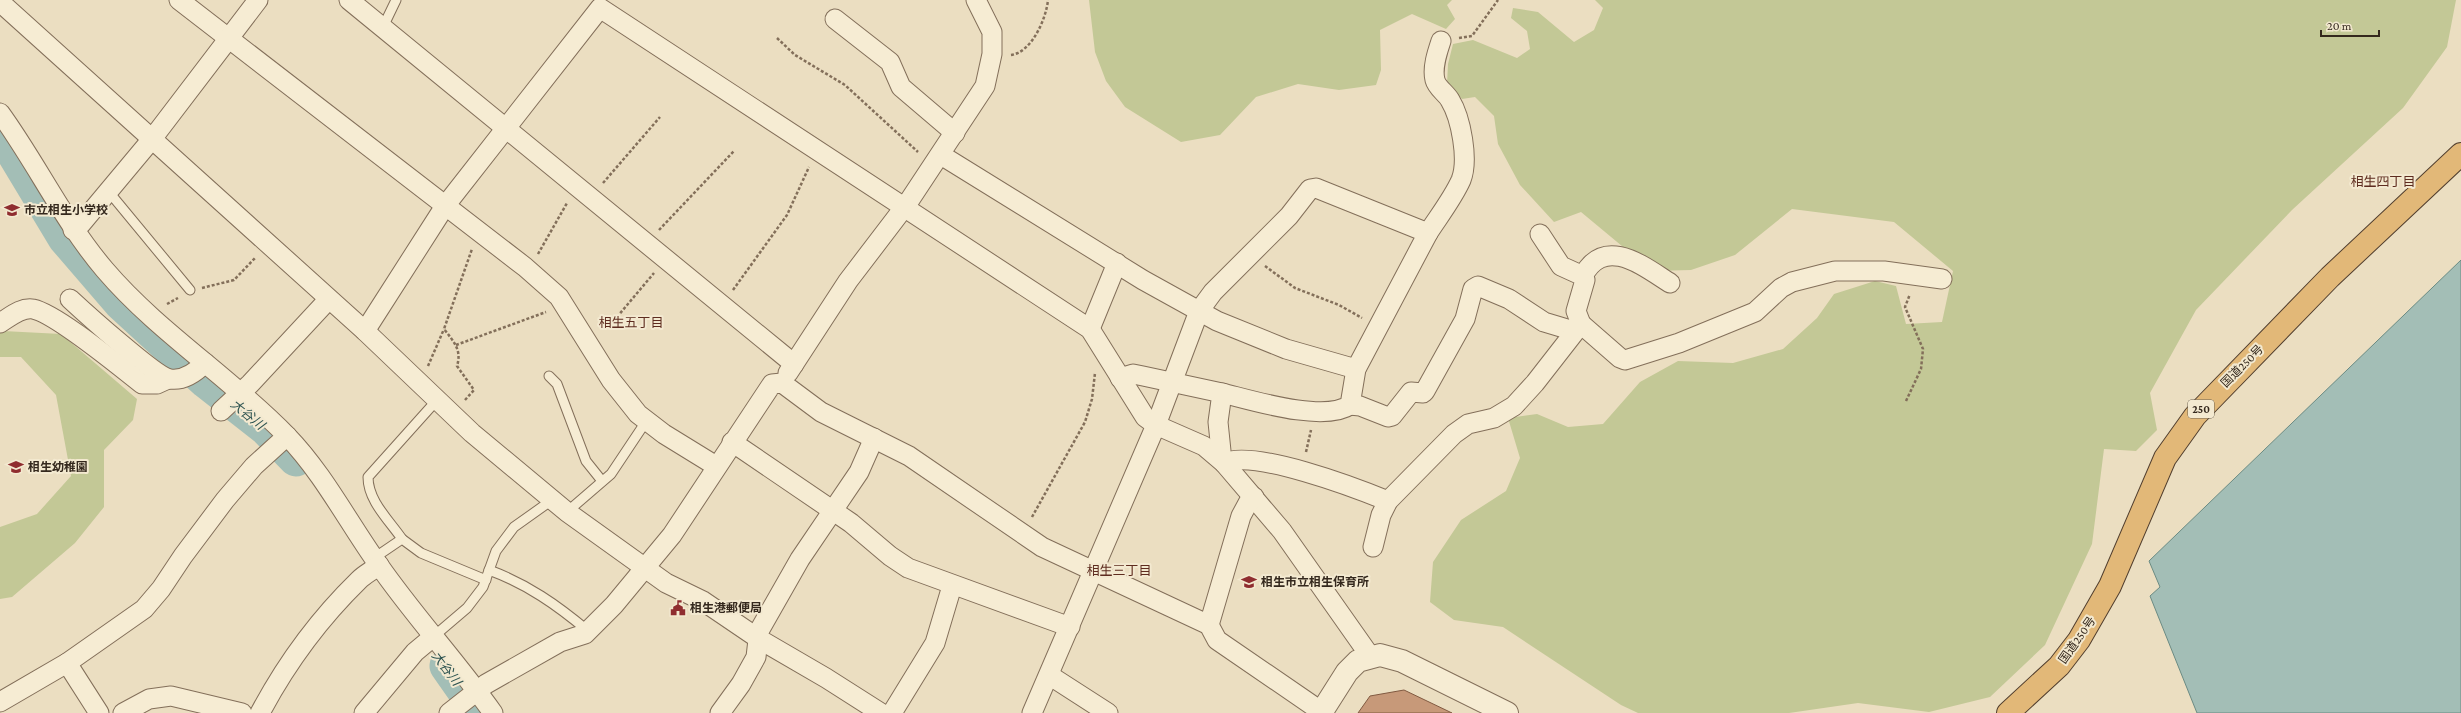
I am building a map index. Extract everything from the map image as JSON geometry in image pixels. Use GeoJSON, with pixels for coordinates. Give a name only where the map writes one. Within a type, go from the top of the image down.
{"type":"FeatureCollection","features":[{"type":"Feature","properties":{"kind":"highway","name":"国道250号"},"geometry":{"type":"LineString","coordinates":[[2008,713],[2059,666],[2079,640],[2113,580],[2165,458],[2194,416],[2330,277],[2461,154]]}},
{"type":"Feature","properties":{"kind":"street"},"geometry":{"type":"LineString","coordinates":[[179,0],[228,36],[525,267],[559,297],[611,380],[638,414],[664,434],[716,466]]}},
{"type":"Feature","properties":{"kind":"street"},"geometry":{"type":"LineString","coordinates":[[73,230],[81,224],[109,192],[152,139],[228,36],[258,0]]}},
{"type":"Feature","properties":{"kind":"street"},"geometry":{"type":"LineString","coordinates":[[350,0],[794,364]]}},
{"type":"Feature","properties":{"kind":"street"},"geometry":{"type":"LineString","coordinates":[[782,383],[848,281],[941,155],[985,86],[992,54],[992,32],[976,0]]}},
{"type":"Feature","properties":{"kind":"street"},"geometry":{"type":"LineString","coordinates":[[0,2],[328,300],[365,331],[453,415],[552,500],[666,583],[703,601],[759,639],[826,678],[881,713]]}},
{"type":"Feature","properties":{"kind":"street"},"geometry":{"type":"LineString","coordinates":[[365,331],[445,206],[506,128],[594,4],[818,149],[1090,329],[1145,417],[1156,425],[1204,446],[1220,459],[1282,531],[1370,656]]}},
{"type":"Feature","properties":{"kind":"street"},"geometry":{"type":"LineString","coordinates":[[835,19],[890,62],[901,87],[955,133]]}},
{"type":"Feature","properties":{"kind":"street"},"geometry":{"type":"LineString","coordinates":[[1350,405],[1356,369],[1377,326],[1428,233],[1461,180],[1464,160],[1463,142],[1457,115],[1450,99],[1436,82],[1434,76],[1436,54],[1441,41]]}},
{"type":"Feature","properties":{"kind":"street"},"geometry":{"type":"LineString","coordinates":[[0,113],[19,140],[73,230],[106,271],[202,366],[240,393],[281,441],[310,462],[376,564],[431,638],[493,713]]}},
{"type":"Feature","properties":{"kind":"street"},"geometry":{"type":"LineString","coordinates":[[941,155],[1117,263],[1217,321],[1286,349],[1356,369]]}},
{"type":"Feature","properties":{"kind":"street"},"geometry":{"type":"LineString","coordinates":[[1032,713],[1156,425],[1200,311],[1213,292],[1289,216],[1310,189],[1316,188],[1428,233]]}},
{"type":"Feature","properties":{"kind":"street"},"geometry":{"type":"LineString","coordinates":[[1373,548],[1381,515],[1388,501],[1454,434],[1468,424],[1494,418],[1514,406],[1535,383],[1577,328],[1576,311],[1584,289],[1585,280],[1583,276],[1561,266],[1540,234]]}},
{"type":"Feature","properties":{"kind":"street"},"geometry":{"type":"LineString","coordinates":[[1583,276],[1590,264],[1600,258],[1614,256],[1631,259],[1670,283]]}},
{"type":"Feature","properties":{"kind":"street"},"geometry":{"type":"LineString","coordinates":[[1090,329],[1117,263]]}},
{"type":"Feature","properties":{"kind":"street"},"geometry":{"type":"LineString","coordinates":[[1120,378],[1133,374],[1294,410],[1313,412],[1343,410],[1350,405],[1360,406],[1388,417],[1392,416],[1411,392],[1423,393],[1425,391],[1464,319],[1473,289],[1478,286],[1509,299],[1544,322],[1577,328],[1625,360],[1679,343],[1756,312],[1780,288],[1792,282],[1835,271],[1884,271],[1942,279]]}},
{"type":"Feature","properties":{"kind":"street"},"geometry":{"type":"LineString","coordinates":[[70,299],[126,348],[175,379]]}},
{"type":"Feature","properties":{"kind":"street"},"geometry":{"type":"LineString","coordinates":[[221,411],[328,300]]}},
{"type":"Feature","properties":{"kind":"street"},"geometry":{"type":"LineString","coordinates":[[0,323],[22,309],[33,309],[53,317],[142,384],[157,384],[175,379],[202,366]]}},
{"type":"Feature","properties":{"kind":"street"},"geometry":{"type":"LineString","coordinates":[[453,710],[475,693],[560,642],[588,632],[646,568],[672,535],[716,466],[772,384],[782,383],[821,412],[909,456],[1042,548],[1093,571],[1201,624],[1209,625]]}},
{"type":"Feature","properties":{"kind":"street"},"geometry":{"type":"LineString","coordinates":[[1220,459],[1221,451],[1218,422],[1222,393]]}},
{"type":"Feature","properties":{"kind":"street"},"geometry":{"type":"LineString","coordinates":[[720,713],[741,684],[756,657],[759,631],[797,566],[860,472],[874,438]]}},
{"type":"Feature","properties":{"kind":"street"},"geometry":{"type":"LineString","coordinates":[[0,702],[67,663],[144,609],[161,589],[183,556],[225,500],[281,441]]}},
{"type":"Feature","properties":{"kind":"street"},"geometry":{"type":"LineString","coordinates":[[732,442],[834,512],[908,568],[952,586],[1070,627]]}},
{"type":"Feature","properties":{"kind":"street"},"geometry":{"type":"LineString","coordinates":[[1220,459],[1270,463],[1354,487],[1388,501]]}},
{"type":"Feature","properties":{"kind":"street"},"geometry":{"type":"LineString","coordinates":[[1254,497],[1248,503],[1241,516],[1209,625],[1218,640],[1322,713],[1347,672],[1358,661],[1370,656],[1380,655],[1402,662],[1507,713]]}},
{"type":"Feature","properties":{"kind":"street"},"geometry":{"type":"LineString","coordinates":[[260,713],[282,671],[302,644],[360,579],[376,564]]}},
{"type":"Feature","properties":{"kind":"street"},"geometry":{"type":"LineString","coordinates":[[892,713],[935,643],[952,586]]}},
{"type":"Feature","properties":{"kind":"street"},"geometry":{"type":"LineString","coordinates":[[364,713],[415,652],[431,638]]}},
{"type":"Feature","properties":{"kind":"street"},"geometry":{"type":"LineString","coordinates":[[67,663],[99,713]]}},
{"type":"Feature","properties":{"kind":"street"},"geometry":{"type":"LineString","coordinates":[[1049,675],[1108,713]]}},
{"type":"Feature","properties":{"kind":"street"},"geometry":{"type":"LineString","coordinates":[[122,713],[149,699],[171,696],[242,713]]}},
{"type":"Feature","properties":{"kind":"lane"},"geometry":{"type":"LineString","coordinates":[[383,28],[396,0]]}},
{"type":"Feature","properties":{"kind":"lane"},"geometry":{"type":"LineString","coordinates":[[109,192],[190,290]]}},
{"type":"Feature","properties":{"kind":"lane"},"geometry":{"type":"LineString","coordinates":[[549,376],[557,384],[586,461],[602,481]]}},
{"type":"Feature","properties":{"kind":"lane"},"geometry":{"type":"LineString","coordinates":[[437,400],[368,477],[368,485],[374,500],[402,538],[421,553],[486,580]]}},
{"type":"Feature","properties":{"kind":"lane"},"geometry":{"type":"LineString","coordinates":[[567,512],[611,474],[647,420]]}},
{"type":"Feature","properties":{"kind":"lane"},"geometry":{"type":"LineString","coordinates":[[431,638],[467,608],[483,587],[496,551],[514,527],[552,500]]}},
{"type":"Feature","properties":{"kind":"lane"},"geometry":{"type":"LineString","coordinates":[[376,564],[402,538]]}},
{"type":"Feature","properties":{"kind":"lane"},"geometry":{"type":"LineString","coordinates":[[489,570],[530,588],[555,603],[588,632]]}},
{"type":"Feature","properties":{"kind":"path"},"geometry":{"type":"LineString","coordinates":[[992,54],[1017,54],[1026,46],[1040,26],[1047,12],[1048,0]]}},
{"type":"Feature","properties":{"kind":"path"},"geometry":{"type":"LineString","coordinates":[[1441,41],[1447,37],[1472,36],[1498,0]]}},
{"type":"Feature","properties":{"kind":"path"},"geometry":{"type":"LineString","coordinates":[[778,38],[795,55],[845,85],[916,149],[929,172]]}},
{"type":"Feature","properties":{"kind":"path"},"geometry":{"type":"LineString","coordinates":[[525,267],[534,260],[584,192],[660,117]]}},
{"type":"Feature","properties":{"kind":"path"},"geometry":{"type":"LineString","coordinates":[[723,305],[787,215],[818,149]]}},
{"type":"Feature","properties":{"kind":"path"},"geometry":{"type":"LineString","coordinates":[[647,243],[734,151]]}},
{"type":"Feature","properties":{"kind":"path"},"geometry":{"type":"LineString","coordinates":[[416,380],[429,364],[444,329],[478,230]]}},
{"type":"Feature","properties":{"kind":"path"},"geometry":{"type":"LineString","coordinates":[[151,316],[190,290],[234,280],[268,245]]}},
{"type":"Feature","properties":{"kind":"path"},"geometry":{"type":"LineString","coordinates":[[1251,255],[1295,288],[1339,305],[1377,326]]}},
{"type":"Feature","properties":{"kind":"path"},"geometry":{"type":"LineString","coordinates":[[586,340],[617,317],[666,259]]}},
{"type":"Feature","properties":{"kind":"path"},"geometry":{"type":"LineString","coordinates":[[1906,401],[1921,369],[1923,349],[1905,307],[1912,288],[1912,276]]}},
{"type":"Feature","properties":{"kind":"path"},"geometry":{"type":"LineString","coordinates":[[456,345],[478,339],[564,305]]}},
{"type":"Feature","properties":{"kind":"path"},"geometry":{"type":"LineString","coordinates":[[444,329],[456,345],[460,356],[457,366],[474,390],[453,415]]}},
{"type":"Feature","properties":{"kind":"path"},"geometry":{"type":"LineString","coordinates":[[1022,534],[1085,422],[1092,399],[1095,368],[1106,354]]}},
{"type":"Feature","properties":{"kind":"path"},"geometry":{"type":"LineString","coordinates":[[1300,472],[1309,442],[1313,412]]}},
{"type":"Feature","properties":{"kind":"green space"},"geometry":{"type":"Polygon","coordinates":[[[1089,0],[1452,0],[1447,5],[1455,19],[1446,29],[1412,14],[1380,30],[1381,70],[1376,85],[1339,90],[1298,84],[1256,97],[1220,135],[1181,142],[1125,107],[1106,81],[1095,52],[1089,0]]]}},
{"type":"Feature","properties":{"kind":"green space"},"geometry":{"type":"Polygon","coordinates":[[[1595,0],[2456,0],[2447,47],[2403,108],[2292,210],[2196,310],[2150,393],[2157,430],[2136,451],[2104,449],[2092,544],[2045,645],[1990,697],[1929,712],[1858,703],[1789,713],[1638,713],[1621,705],[1503,627],[1454,620],[1430,602],[1433,562],[1461,520],[1506,491],[1520,458],[1508,418],[1537,414],[1568,427],[1603,424],[1640,382],[1678,361],[1733,363],[1783,349],[1817,318],[1834,294],[1875,281],[1896,286],[1906,324],[1942,322],[1953,271],[1894,222],[1792,209],[1735,255],[1691,270],[1652,271],[1581,212],[1554,222],[1520,185],[1498,144],[1494,116],[1475,97],[1462,99],[1447,84],[1448,64],[1453,44],[1473,40],[1517,58],[1530,49],[1527,31],[1511,18],[1513,8],[1538,12],[1574,42],[1594,30],[1603,8],[1595,0]]]}},
{"type":"Feature","properties":{"kind":"green space"},"geometry":{"type":"Polygon","coordinates":[[[0,332],[61,334],[137,399],[133,420],[104,450],[104,507],[75,543],[12,597],[0,599],[0,527],[37,514],[71,476],[56,395],[21,357],[0,357],[0,332]]]}},
{"type":"Feature","properties":{"kind":"water"},"geometry":{"type":"Polygon","coordinates":[[[2461,260],[2461,713],[2197,713],[2150,596],[2160,587],[2149,561],[2461,260]]]}},
{"type":"Feature","properties":{"kind":"building"},"geometry":{"type":"Polygon","coordinates":[[[1404,690],[1452,713],[1358,713],[1370,696],[1404,690]]]}},
{"type":"Feature","properties":{"kind":"waterway","name":"大谷川"},"geometry":{"type":"LineString","coordinates":[[0,130],[65,238],[121,303],[206,381],[267,429],[296,459]]}},
{"type":"Feature","properties":{"kind":"waterway","name":"大谷川"},"geometry":{"type":"LineString","coordinates":[[447,666],[480,713]]}},
{"type":"Feature","properties":{"kind":"place","name":"市立相生小学校"},"geometry":{"type":"Point","coordinates":[12,210]}},
{"type":"Feature","properties":{"kind":"place","name":"相生幼稚園"},"geometry":{"type":"Point","coordinates":[16,467]}},
{"type":"Feature","properties":{"kind":"place","name":"相生市立相生保育所"},"geometry":{"type":"Point","coordinates":[1249,582]}},
{"type":"Feature","properties":{"kind":"place","name":"相生港郵便局"},"geometry":{"type":"Point","coordinates":[678,608]}},
{"type":"Feature","properties":{"kind":"district","name":"相生四丁目"},"geometry":{"type":"Point","coordinates":[2383,181]}},
{"type":"Feature","properties":{"kind":"district","name":"相生五丁目"},"geometry":{"type":"Point","coordinates":[631,322]}},
{"type":"Feature","properties":{"kind":"district","name":"相生三丁目"},"geometry":{"type":"Point","coordinates":[1119,570]}}]}
